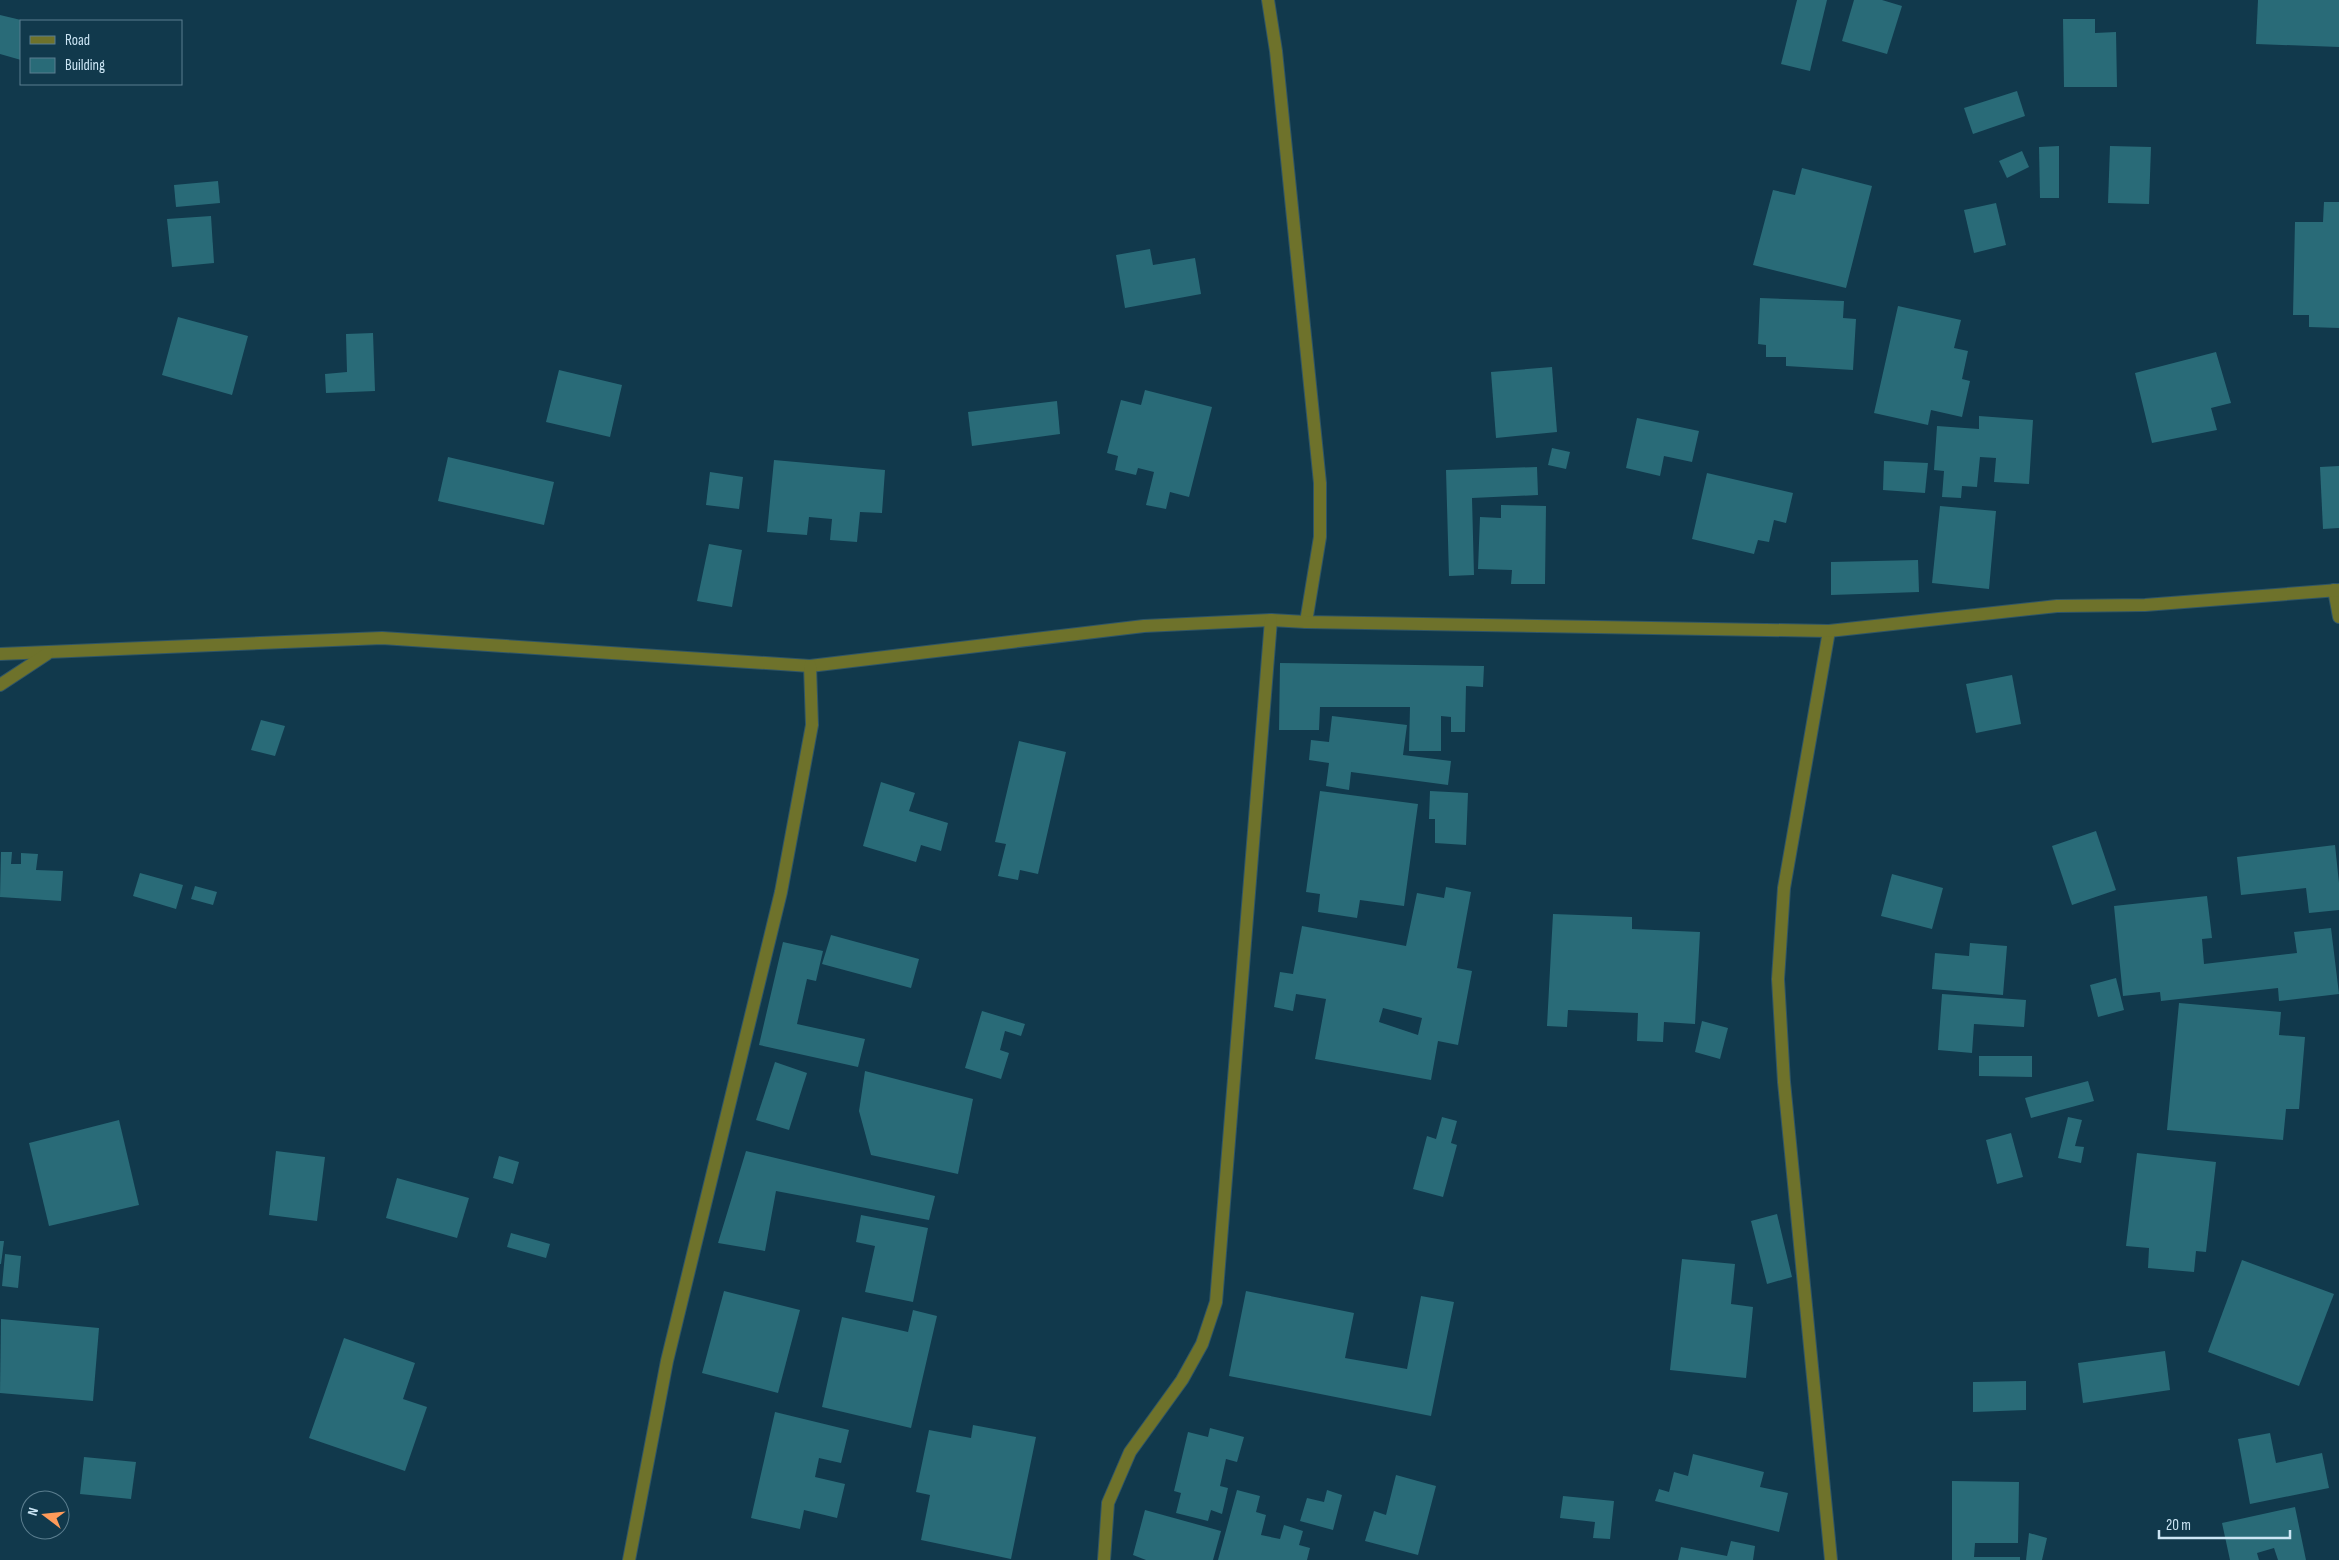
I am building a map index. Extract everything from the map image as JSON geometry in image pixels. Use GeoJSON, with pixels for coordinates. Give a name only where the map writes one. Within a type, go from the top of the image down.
{"type":"FeatureCollection","features":[{"type":"Feature","properties":{"kind":"street"},"geometry":{"type":"LineString","coordinates":[[1268,0],[1277,61],[1320,483],[1320,537],[1306,622]]}},
{"type":"Feature","properties":{"kind":"street"},"geometry":{"type":"LineString","coordinates":[[0,654],[47,654],[382,638],[810,666],[1144,626],[1271,620],[1829,631],[2057,606],[2145,605],[2336,590],[2339,617]]}},
{"type":"Feature","properties":{"kind":"street"},"geometry":{"type":"LineString","coordinates":[[1104,1560],[1108,1503],[1130,1452],[1182,1380],[1202,1344],[1216,1302],[1271,620]]}},
{"type":"Feature","properties":{"kind":"street"},"geometry":{"type":"LineString","coordinates":[[1829,631],[1784,888],[1778,979],[1785,1092],[1831,1560]]}},
{"type":"Feature","properties":{"kind":"street"},"geometry":{"type":"LineString","coordinates":[[0,685],[47,654]]}},
{"type":"Feature","properties":{"kind":"street"},"geometry":{"type":"LineString","coordinates":[[629,1560],[667,1360],[780,892],[812,725],[810,666]]}},
{"type":"Feature","properties":{"kind":"building"},"geometry":{"type":"Polygon","coordinates":[[[1797,0],[1827,0],[1810,71],[1781,64],[1797,0]]]}},
{"type":"Feature","properties":{"kind":"building"},"geometry":{"type":"Polygon","coordinates":[[[1854,0],[1882,0],[1902,6],[1887,54],[1842,41],[1854,0]]]}},
{"type":"Feature","properties":{"kind":"building"},"geometry":{"type":"Polygon","coordinates":[[[2258,0],[2339,0],[2339,47],[2256,44],[2258,0]]]}},
{"type":"Feature","properties":{"kind":"building"},"geometry":{"type":"Polygon","coordinates":[[[0,15],[21,20],[20,60],[0,54],[0,15]]]}},
{"type":"Feature","properties":{"kind":"building"},"geometry":{"type":"Polygon","coordinates":[[[2063,19],[2095,19],[2095,33],[2116,32],[2117,87],[2064,87],[2063,19]]]}},
{"type":"Feature","properties":{"kind":"building"},"geometry":{"type":"Polygon","coordinates":[[[2017,91],[2025,116],[1973,134],[1964,108],[2017,91]]]}},
{"type":"Feature","properties":{"kind":"building"},"geometry":{"type":"Polygon","coordinates":[[[2059,146],[2059,198],[2040,198],[2039,147],[2059,146]]]}},
{"type":"Feature","properties":{"kind":"building"},"geometry":{"type":"Polygon","coordinates":[[[2110,146],[2151,147],[2149,204],[2108,203],[2110,146]]]}},
{"type":"Feature","properties":{"kind":"building"},"geometry":{"type":"Polygon","coordinates":[[[2022,151],[2029,167],[2007,178],[1999,161],[2022,151]]]}},
{"type":"Feature","properties":{"kind":"building"},"geometry":{"type":"Polygon","coordinates":[[[1802,168],[1872,186],[1846,288],[1753,265],[1773,190],[1795,195],[1802,168]]]}},
{"type":"Feature","properties":{"kind":"building"},"geometry":{"type":"Polygon","coordinates":[[[218,181],[220,203],[176,207],[174,185],[218,181]]]}},
{"type":"Feature","properties":{"kind":"building"},"geometry":{"type":"Polygon","coordinates":[[[2324,202],[2339,202],[2339,328],[2309,327],[2309,315],[2293,315],[2295,222],[2323,222],[2324,202]]]}},
{"type":"Feature","properties":{"kind":"building"},"geometry":{"type":"Polygon","coordinates":[[[1996,203],[2006,245],[1974,253],[1964,210],[1996,203]]]}},
{"type":"Feature","properties":{"kind":"building"},"geometry":{"type":"Polygon","coordinates":[[[211,216],[214,263],[172,267],[167,219],[211,216]]]}},
{"type":"Feature","properties":{"kind":"building"},"geometry":{"type":"Polygon","coordinates":[[[1150,249],[1153,265],[1195,258],[1201,294],[1125,308],[1116,255],[1150,249]]]}},
{"type":"Feature","properties":{"kind":"building"},"geometry":{"type":"Polygon","coordinates":[[[1760,298],[1844,301],[1843,318],[1856,319],[1853,370],[1786,366],[1786,357],[1766,357],[1766,345],[1758,344],[1760,298]]]}},
{"type":"Feature","properties":{"kind":"building"},"geometry":{"type":"Polygon","coordinates":[[[1898,306],[1961,320],[1954,348],[1968,351],[1962,379],[1970,381],[1962,417],[1931,410],[1928,425],[1874,413],[1898,306]]]}},
{"type":"Feature","properties":{"kind":"building"},"geometry":{"type":"Polygon","coordinates":[[[178,317],[248,336],[232,395],[162,375],[178,317]]]}},
{"type":"Feature","properties":{"kind":"building"},"geometry":{"type":"Polygon","coordinates":[[[373,333],[375,391],[326,393],[325,374],[347,372],[346,334],[373,333]]]}},
{"type":"Feature","properties":{"kind":"building"},"geometry":{"type":"Polygon","coordinates":[[[2216,352],[2231,403],[2211,408],[2217,430],[2152,443],[2135,373],[2216,352]]]}},
{"type":"Feature","properties":{"kind":"building"},"geometry":{"type":"Polygon","coordinates":[[[1552,367],[1557,432],[1496,438],[1491,372],[1552,367]]]}},
{"type":"Feature","properties":{"kind":"building"},"geometry":{"type":"Polygon","coordinates":[[[559,370],[622,385],[610,437],[546,422],[559,370]]]}},
{"type":"Feature","properties":{"kind":"building"},"geometry":{"type":"Polygon","coordinates":[[[1145,390],[1212,407],[1189,497],[1170,492],[1166,509],[1146,505],[1154,472],[1138,468],[1136,475],[1115,470],[1118,456],[1107,453],[1121,400],[1141,405],[1145,390]]]}},
{"type":"Feature","properties":{"kind":"building"},"geometry":{"type":"Polygon","coordinates":[[[1057,401],[1060,434],[972,446],[968,412],[1057,401]]]}},
{"type":"Feature","properties":{"kind":"building"},"geometry":{"type":"Polygon","coordinates":[[[1979,416],[2033,420],[2029,484],[1994,482],[1996,458],[1980,457],[1977,487],[1962,486],[1961,498],[1942,497],[1944,471],[1934,470],[1937,426],[1979,429],[1979,416]]]}},
{"type":"Feature","properties":{"kind":"building"},"geometry":{"type":"Polygon","coordinates":[[[1637,418],[1699,431],[1692,462],[1664,456],[1660,476],[1626,468],[1637,418]]]}},
{"type":"Feature","properties":{"kind":"building"},"geometry":{"type":"Polygon","coordinates":[[[1552,448],[1570,452],[1566,469],[1548,465],[1552,448]]]}},
{"type":"Feature","properties":{"kind":"building"},"geometry":{"type":"Polygon","coordinates":[[[448,457],[554,482],[544,525],[438,501],[448,457]]]}},
{"type":"Feature","properties":{"kind":"building"},"geometry":{"type":"Polygon","coordinates":[[[774,460],[885,470],[882,513],[860,512],[857,542],[830,540],[832,519],[809,517],[807,535],[767,532],[774,460]]]}},
{"type":"Feature","properties":{"kind":"building"},"geometry":{"type":"Polygon","coordinates":[[[1884,461],[1928,463],[1925,493],[1883,490],[1884,461]]]}},
{"type":"Feature","properties":{"kind":"building"},"geometry":{"type":"Polygon","coordinates":[[[2339,466],[2339,528],[2323,529],[2320,467],[2339,466]]]}},
{"type":"Feature","properties":{"kind":"building"},"geometry":{"type":"Polygon","coordinates":[[[1537,467],[1538,495],[1472,498],[1474,575],[1449,576],[1446,470],[1537,467]]]}},
{"type":"Feature","properties":{"kind":"building"},"geometry":{"type":"Polygon","coordinates":[[[710,472],[743,477],[739,509],[706,505],[710,472]]]}},
{"type":"Feature","properties":{"kind":"building"},"geometry":{"type":"Polygon","coordinates":[[[1707,473],[1793,493],[1786,523],[1774,520],[1769,542],[1758,540],[1754,554],[1692,539],[1707,473]]]}},
{"type":"Feature","properties":{"kind":"building"},"geometry":{"type":"Polygon","coordinates":[[[1501,505],[1546,506],[1545,584],[1511,584],[1512,570],[1478,569],[1480,517],[1501,518],[1501,505]]]}},
{"type":"Feature","properties":{"kind":"building"},"geometry":{"type":"Polygon","coordinates":[[[1940,506],[1996,511],[1989,589],[1932,583],[1940,506]]]}},
{"type":"Feature","properties":{"kind":"building"},"geometry":{"type":"Polygon","coordinates":[[[709,544],[742,550],[732,607],[697,601],[709,544]]]}},
{"type":"Feature","properties":{"kind":"building"},"geometry":{"type":"Polygon","coordinates":[[[1918,560],[1919,592],[1831,595],[1831,562],[1918,560]]]}},
{"type":"Feature","properties":{"kind":"building"},"geometry":{"type":"Polygon","coordinates":[[[1280,663],[1484,666],[1483,687],[1466,686],[1465,732],[1451,732],[1451,717],[1441,716],[1441,751],[1409,751],[1410,707],[1320,707],[1319,730],[1279,730],[1280,663]]]}},
{"type":"Feature","properties":{"kind":"building"},"geometry":{"type":"Polygon","coordinates":[[[2012,675],[2021,724],[1976,733],[1966,684],[2012,675]]]}},
{"type":"Feature","properties":{"kind":"building"},"geometry":{"type":"Polygon","coordinates":[[[1332,716],[1407,725],[1403,755],[1451,761],[1448,785],[1351,772],[1349,790],[1326,786],[1329,763],[1309,760],[1311,740],[1329,742],[1332,716]]]}},
{"type":"Feature","properties":{"kind":"building"},"geometry":{"type":"Polygon","coordinates":[[[261,720],[285,726],[275,756],[251,750],[261,720]]]}},
{"type":"Feature","properties":{"kind":"building"},"geometry":{"type":"Polygon","coordinates":[[[1019,741],[1066,752],[1038,874],[1020,870],[1018,880],[998,876],[1006,844],[995,842],[1019,741]]]}},
{"type":"Feature","properties":{"kind":"building"},"geometry":{"type":"Polygon","coordinates":[[[881,782],[915,793],[909,811],[948,823],[941,851],[921,845],[916,862],[863,846],[881,782]]]}},
{"type":"Feature","properties":{"kind":"building"},"geometry":{"type":"Polygon","coordinates":[[[1320,791],[1418,804],[1404,906],[1360,900],[1357,918],[1318,912],[1320,894],[1306,892],[1320,791]]]}},
{"type":"Feature","properties":{"kind":"building"},"geometry":{"type":"Polygon","coordinates":[[[1430,791],[1468,793],[1466,845],[1435,843],[1435,819],[1429,819],[1430,791]]]}},
{"type":"Feature","properties":{"kind":"building"},"geometry":{"type":"Polygon","coordinates":[[[2096,831],[2116,890],[2072,905],[2052,846],[2096,831]]]}},
{"type":"Feature","properties":{"kind":"building"},"geometry":{"type":"Polygon","coordinates":[[[2335,845],[2339,883],[2339,910],[2309,913],[2306,888],[2241,895],[2237,857],[2335,845]]]}},
{"type":"Feature","properties":{"kind":"building"},"geometry":{"type":"Polygon","coordinates":[[[1,852],[12,852],[11,864],[21,864],[21,853],[38,854],[36,870],[63,871],[61,901],[0,897],[1,852]]]}},
{"type":"Feature","properties":{"kind":"building"},"geometry":{"type":"Polygon","coordinates":[[[140,873],[183,885],[176,909],[133,896],[140,873]]]}},
{"type":"Feature","properties":{"kind":"building"},"geometry":{"type":"Polygon","coordinates":[[[1892,874],[1943,888],[1932,929],[1881,916],[1892,874]]]}},
{"type":"Feature","properties":{"kind":"building"},"geometry":{"type":"Polygon","coordinates":[[[195,886],[217,892],[213,905],[191,899],[195,886]]]}},
{"type":"Feature","properties":{"kind":"building"},"geometry":{"type":"Polygon","coordinates":[[[1446,887],[1471,892],[1457,968],[1472,971],[1458,1045],[1438,1041],[1431,1080],[1315,1059],[1326,999],[1296,994],[1293,1011],[1274,1007],[1280,972],[1293,974],[1302,926],[1406,946],[1417,893],[1444,898],[1446,887]],[[1383,1008],[1379,1022],[1418,1035],[1422,1018],[1383,1008]]]}},
{"type":"Feature","properties":{"kind":"building"},"geometry":{"type":"Polygon","coordinates":[[[2207,896],[2212,938],[2202,939],[2204,964],[2297,953],[2294,932],[2331,928],[2339,994],[2279,1001],[2278,988],[2161,1001],[2160,992],[2123,996],[2114,906],[2207,896]]]}},
{"type":"Feature","properties":{"kind":"building"},"geometry":{"type":"Polygon","coordinates":[[[1553,914],[1632,917],[1632,929],[1700,932],[1695,1024],[1664,1022],[1663,1042],[1637,1041],[1638,1013],[1568,1010],[1567,1027],[1547,1026],[1553,914]]]}},
{"type":"Feature","properties":{"kind":"building"},"geometry":{"type":"Polygon","coordinates":[[[831,935],[919,959],[911,988],[822,964],[831,935]]]}},
{"type":"Feature","properties":{"kind":"building"},"geometry":{"type":"Polygon","coordinates":[[[783,942],[823,951],[816,981],[807,979],[797,1024],[865,1039],[858,1067],[759,1045],[783,942]]]}},
{"type":"Feature","properties":{"kind":"building"},"geometry":{"type":"Polygon","coordinates":[[[1970,943],[2007,946],[2003,995],[1932,989],[1935,953],[1969,956],[1970,943]]]}},
{"type":"Feature","properties":{"kind":"building"},"geometry":{"type":"Polygon","coordinates":[[[2116,978],[2124,1010],[2098,1017],[2090,985],[2116,978]]]}},
{"type":"Feature","properties":{"kind":"building"},"geometry":{"type":"Polygon","coordinates":[[[1942,994],[2026,1000],[2024,1027],[1974,1024],[1972,1053],[1938,1050],[1942,994]]]}},
{"type":"Feature","properties":{"kind":"building"},"geometry":{"type":"Polygon","coordinates":[[[2179,1003],[2281,1012],[2279,1035],[2305,1037],[2299,1109],[2286,1109],[2283,1140],[2167,1130],[2179,1003]]]}},
{"type":"Feature","properties":{"kind":"building"},"geometry":{"type":"Polygon","coordinates":[[[982,1011],[1025,1024],[1021,1036],[1005,1031],[1000,1050],[1009,1053],[1001,1079],[965,1068],[982,1011]]]}},
{"type":"Feature","properties":{"kind":"building"},"geometry":{"type":"Polygon","coordinates":[[[1702,1021],[1728,1028],[1720,1059],[1695,1052],[1702,1021]]]}},
{"type":"Feature","properties":{"kind":"building"},"geometry":{"type":"Polygon","coordinates":[[[1979,1056],[2032,1056],[2032,1077],[1979,1076],[1979,1056]]]}},
{"type":"Feature","properties":{"kind":"building"},"geometry":{"type":"Polygon","coordinates":[[[775,1062],[807,1073],[789,1130],[756,1120],[775,1062]]]}},
{"type":"Feature","properties":{"kind":"building"},"geometry":{"type":"Polygon","coordinates":[[[865,1071],[973,1099],[958,1174],[871,1155],[859,1111],[865,1071]]]}},
{"type":"Feature","properties":{"kind":"building"},"geometry":{"type":"Polygon","coordinates":[[[2088,1081],[2094,1101],[2031,1118],[2025,1098],[2088,1081]]]}},
{"type":"Feature","properties":{"kind":"building"},"geometry":{"type":"Polygon","coordinates":[[[1442,1117],[1457,1121],[1451,1143],[1457,1145],[1443,1197],[1413,1189],[1427,1136],[1436,1139],[1442,1117]]]}},
{"type":"Feature","properties":{"kind":"building"},"geometry":{"type":"Polygon","coordinates":[[[2068,1117],[2082,1120],[2075,1146],[2084,1147],[2081,1163],[2058,1158],[2068,1117]]]}},
{"type":"Feature","properties":{"kind":"building"},"geometry":{"type":"Polygon","coordinates":[[[119,1120],[139,1205],[49,1226],[29,1143],[119,1120]]]}},
{"type":"Feature","properties":{"kind":"building"},"geometry":{"type":"Polygon","coordinates":[[[2011,1133],[2023,1177],[1997,1184],[1986,1140],[2011,1133]]]}},
{"type":"Feature","properties":{"kind":"building"},"geometry":{"type":"Polygon","coordinates":[[[276,1151],[325,1157],[317,1221],[269,1215],[276,1151]]]}},
{"type":"Feature","properties":{"kind":"building"},"geometry":{"type":"Polygon","coordinates":[[[746,1151],[935,1196],[929,1220],[776,1191],[765,1251],[718,1243],[746,1151]]]}},
{"type":"Feature","properties":{"kind":"building"},"geometry":{"type":"Polygon","coordinates":[[[2137,1153],[2216,1162],[2206,1252],[2196,1251],[2194,1272],[2148,1268],[2149,1248],[2126,1246],[2137,1153]]]}},
{"type":"Feature","properties":{"kind":"building"},"geometry":{"type":"Polygon","coordinates":[[[499,1156],[519,1162],[513,1184],[493,1178],[499,1156]]]}},
{"type":"Feature","properties":{"kind":"building"},"geometry":{"type":"Polygon","coordinates":[[[397,1178],[469,1198],[457,1238],[386,1218],[397,1178]]]}},
{"type":"Feature","properties":{"kind":"building"},"geometry":{"type":"Polygon","coordinates":[[[1777,1214],[1792,1277],[1767,1284],[1751,1221],[1777,1214]]]}},
{"type":"Feature","properties":{"kind":"building"},"geometry":{"type":"Polygon","coordinates":[[[861,1215],[928,1228],[913,1302],[865,1292],[875,1246],[856,1242],[861,1215]]]}},
{"type":"Feature","properties":{"kind":"building"},"geometry":{"type":"Polygon","coordinates":[[[511,1233],[550,1244],[546,1258],[507,1247],[511,1233]]]}},
{"type":"Feature","properties":{"kind":"building"},"geometry":{"type":"Polygon","coordinates":[[[0,1241],[4,1241],[1,1264],[0,1264],[0,1241]]]}},
{"type":"Feature","properties":{"kind":"building"},"geometry":{"type":"Polygon","coordinates":[[[5,1254],[21,1256],[18,1288],[2,1286],[5,1254]]]}},
{"type":"Feature","properties":{"kind":"building"},"geometry":{"type":"Polygon","coordinates":[[[1682,1259],[1735,1264],[1731,1304],[1753,1307],[1746,1378],[1670,1370],[1682,1259]]]}},
{"type":"Feature","properties":{"kind":"building"},"geometry":{"type":"Polygon","coordinates":[[[2242,1260],[2334,1294],[2299,1386],[2208,1352],[2242,1260]]]}},
{"type":"Feature","properties":{"kind":"building"},"geometry":{"type":"Polygon","coordinates":[[[724,1291],[800,1310],[778,1393],[702,1373],[724,1291]]]}},
{"type":"Feature","properties":{"kind":"building"},"geometry":{"type":"Polygon","coordinates":[[[1246,1291],[1354,1313],[1345,1358],[1407,1369],[1421,1296],[1454,1302],[1431,1416],[1229,1376],[1246,1291]]]}},
{"type":"Feature","properties":{"kind":"building"},"geometry":{"type":"Polygon","coordinates":[[[913,1310],[937,1316],[911,1428],[822,1407],[842,1317],[908,1332],[913,1310]]]}},
{"type":"Feature","properties":{"kind":"building"},"geometry":{"type":"Polygon","coordinates":[[[1,1319],[99,1328],[93,1401],[0,1393],[1,1319]]]}},
{"type":"Feature","properties":{"kind":"building"},"geometry":{"type":"Polygon","coordinates":[[[344,1338],[415,1363],[403,1399],[427,1407],[405,1471],[309,1438],[344,1338]]]}},
{"type":"Feature","properties":{"kind":"building"},"geometry":{"type":"Polygon","coordinates":[[[2165,1351],[2170,1390],[2083,1403],[2078,1363],[2165,1351]]]}},
{"type":"Feature","properties":{"kind":"building"},"geometry":{"type":"Polygon","coordinates":[[[2026,1381],[2026,1410],[1973,1412],[1973,1382],[2026,1381]]]}},
{"type":"Feature","properties":{"kind":"building"},"geometry":{"type":"Polygon","coordinates":[[[775,1412],[849,1430],[841,1463],[819,1458],[815,1477],[845,1484],[837,1518],[804,1510],[800,1529],[751,1518],[775,1412]]]}},
{"type":"Feature","properties":{"kind":"building"},"geometry":{"type":"Polygon","coordinates":[[[973,1425],[1036,1437],[1011,1559],[921,1540],[930,1495],[916,1492],[929,1430],[971,1438],[973,1425]]]}},
{"type":"Feature","properties":{"kind":"building"},"geometry":{"type":"Polygon","coordinates":[[[1210,1428],[1244,1437],[1237,1462],[1226,1459],[1220,1486],[1228,1488],[1222,1514],[1211,1510],[1208,1521],[1176,1513],[1181,1493],[1174,1491],[1188,1432],[1208,1437],[1210,1428]]]}},
{"type":"Feature","properties":{"kind":"building"},"geometry":{"type":"Polygon","coordinates":[[[2270,1433],[2276,1463],[2322,1453],[2329,1488],[2250,1504],[2238,1439],[2270,1433]]]}},
{"type":"Feature","properties":{"kind":"building"},"geometry":{"type":"Polygon","coordinates":[[[1693,1454],[1764,1472],[1760,1487],[1788,1493],[1779,1532],[1655,1501],[1659,1489],[1669,1492],[1674,1472],[1688,1476],[1693,1454]]]}},
{"type":"Feature","properties":{"kind":"building"},"geometry":{"type":"Polygon","coordinates":[[[84,1457],[136,1462],[131,1499],[80,1494],[84,1457]]]}},
{"type":"Feature","properties":{"kind":"building"},"geometry":{"type":"Polygon","coordinates":[[[1396,1475],[1436,1486],[1418,1555],[1365,1541],[1374,1511],[1386,1515],[1396,1475]]]}},
{"type":"Feature","properties":{"kind":"building"},"geometry":{"type":"Polygon","coordinates":[[[1952,1481],[2019,1482],[2018,1543],[1975,1543],[1974,1557],[2020,1557],[2020,1560],[1952,1560],[1952,1481]]]}},
{"type":"Feature","properties":{"kind":"building"},"geometry":{"type":"Polygon","coordinates":[[[1237,1490],[1260,1496],[1256,1512],[1266,1515],[1261,1535],[1280,1539],[1284,1525],[1303,1531],[1299,1545],[1310,1548],[1307,1560],[1218,1560],[1237,1490]]]}},
{"type":"Feature","properties":{"kind":"building"},"geometry":{"type":"Polygon","coordinates":[[[1327,1490],[1342,1495],[1333,1530],[1300,1521],[1307,1498],[1324,1502],[1327,1490]]]}},
{"type":"Feature","properties":{"kind":"building"},"geometry":{"type":"Polygon","coordinates":[[[1563,1496],[1614,1501],[1610,1539],[1593,1538],[1595,1522],[1560,1518],[1563,1496]]]}},
{"type":"Feature","properties":{"kind":"building"},"geometry":{"type":"Polygon","coordinates":[[[2295,1507],[2306,1560],[2278,1560],[2274,1548],[2257,1553],[2259,1560],[2230,1560],[2222,1523],[2295,1507]]]}},
{"type":"Feature","properties":{"kind":"building"},"geometry":{"type":"Polygon","coordinates":[[[1145,1510],[1221,1531],[1213,1560],[1146,1560],[1133,1555],[1145,1510]]]}},
{"type":"Feature","properties":{"kind":"building"},"geometry":{"type":"Polygon","coordinates":[[[2029,1533],[2047,1538],[2042,1560],[2026,1560],[2029,1533]]]}},
{"type":"Feature","properties":{"kind":"building"},"geometry":{"type":"Polygon","coordinates":[[[1731,1541],[1755,1546],[1753,1560],[1678,1560],[1681,1547],[1727,1556],[1731,1541]]]}}]}
